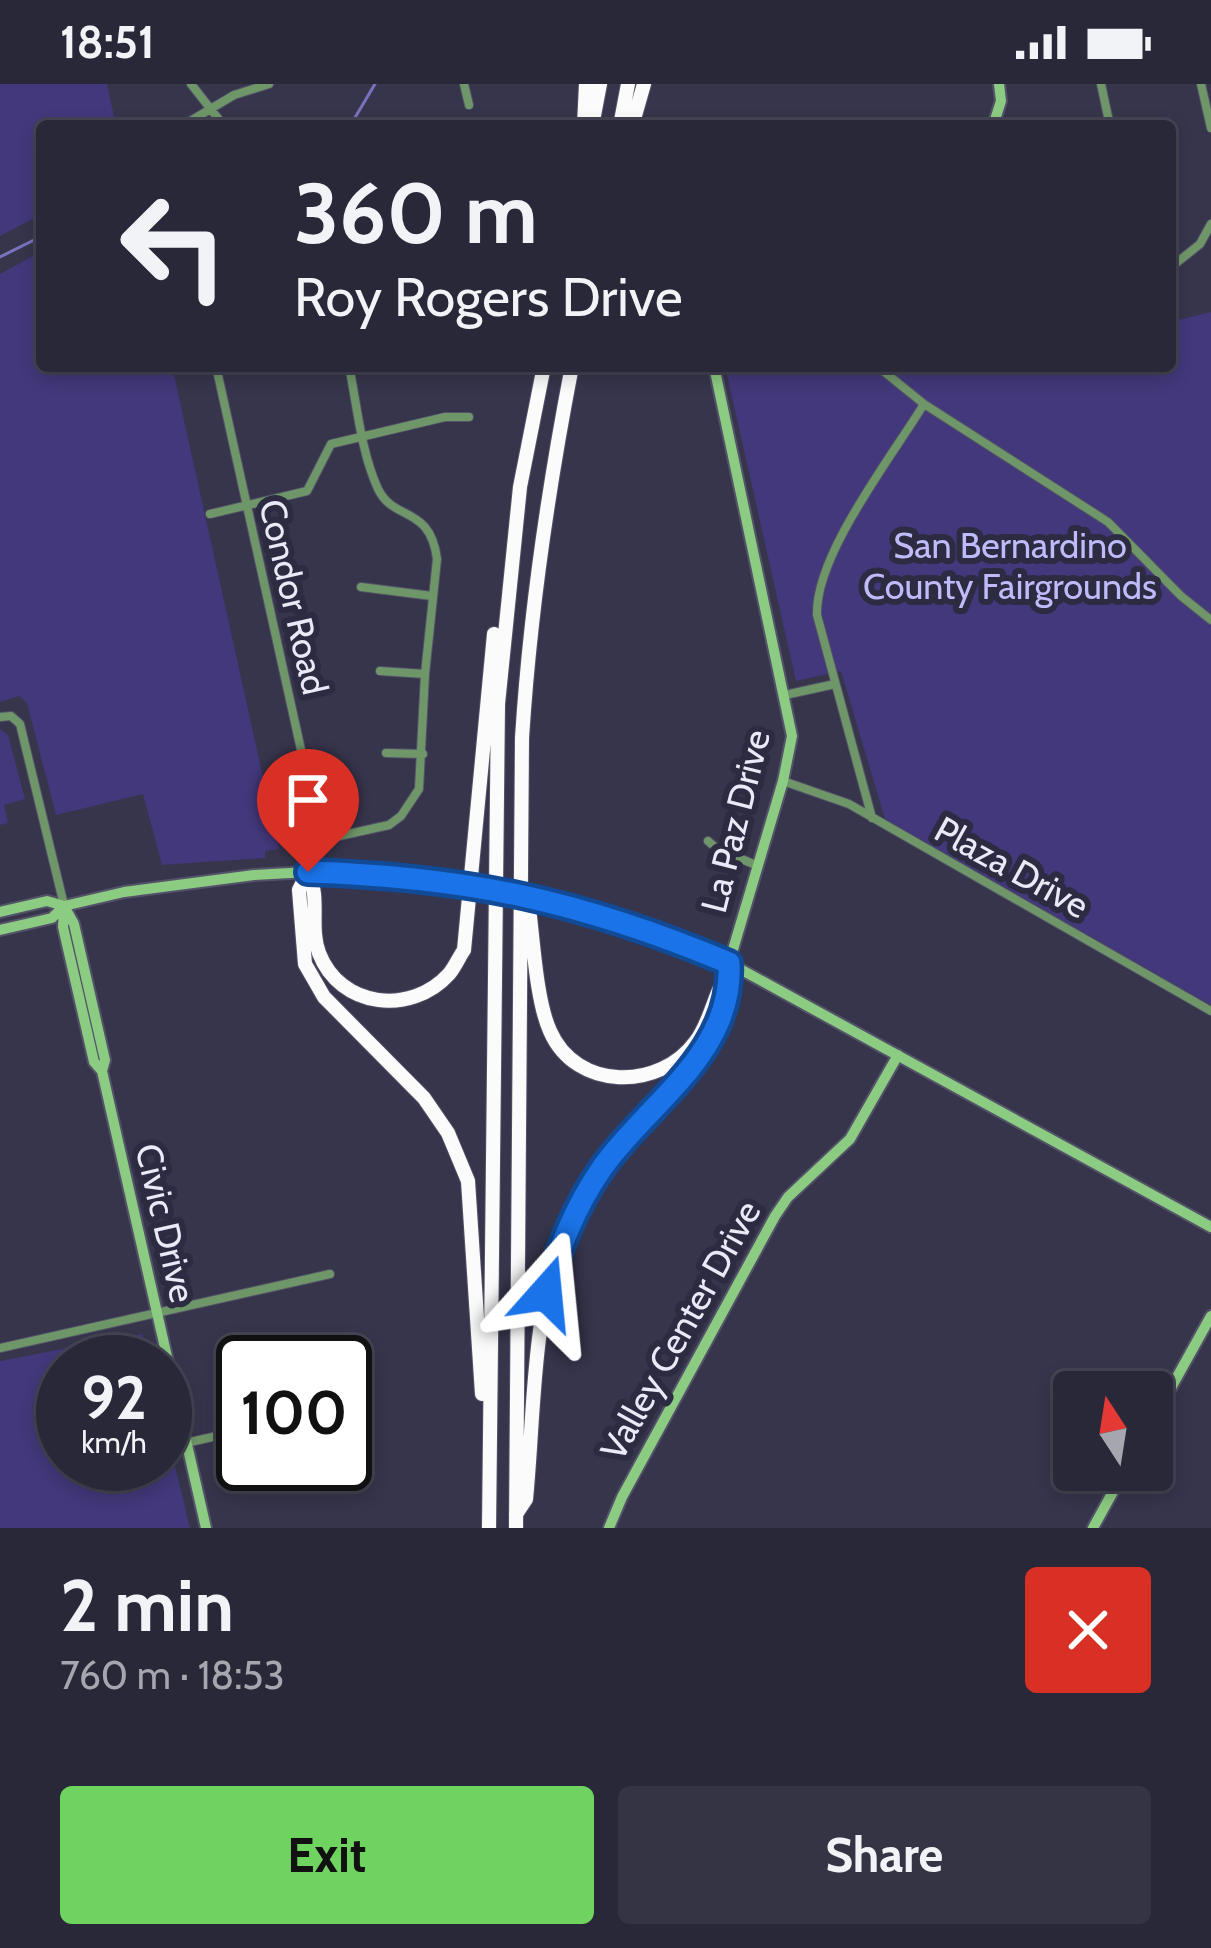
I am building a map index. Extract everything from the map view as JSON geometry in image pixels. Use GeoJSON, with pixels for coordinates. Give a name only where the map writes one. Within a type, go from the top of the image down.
{"type":"FeatureCollection","features":[{"type":"Feature","properties":{"kind":"highway"},"geometry":{"type":"LineString","coordinates":[[586,84],[588,120]]}},
{"type":"Feature","properties":{"kind":"highway"},"geometry":{"type":"LineString","coordinates":[[590,120],[600,84]]}},
{"type":"Feature","properties":{"kind":"highway"},"geometry":{"type":"LineString","coordinates":[[621,120],[628,84]]}},
{"type":"Feature","properties":{"kind":"highway"},"geometry":{"type":"LineString","coordinates":[[634,120],[644,84]]}},
{"type":"Feature","properties":{"kind":"highway"},"geometry":{"type":"LineString","coordinates":[[489,1521],[497,704],[509,566],[543,372]]}},
{"type":"Feature","properties":{"kind":"highway"},"geometry":{"type":"LineString","coordinates":[[516,1521],[520,848],[529,631],[547,492],[571,372]]}},
{"type":"Feature","properties":{"kind":"highway"},"geometry":{"type":"LineString","coordinates":[[308,872],[317,890],[316,947],[334,979],[356,997],[384,1001],[416,997],[448,975],[464,950],[498,603],[509,566]]}},
{"type":"Feature","properties":{"kind":"highway"},"geometry":{"type":"LineString","coordinates":[[520,848],[545,1019],[566,1055],[591,1072],[633,1079],[676,1061],[698,1040],[729,963]]}},
{"type":"Feature","properties":{"kind":"highway"},"geometry":{"type":"LineString","coordinates":[[308,872],[298,890],[305,964],[324,997],[424,1098],[448,1132],[468,1181],[489,1521]]}},
{"type":"Feature","properties":{"kind":"highway"},"geometry":{"type":"LineString","coordinates":[[516,1521],[526,1499],[546,1293],[570,1222],[604,1165],[679,1085],[710,1041],[730,985],[729,963]]}},
{"type":"Feature","properties":{"kind":"street"},"geometry":{"type":"LineString","coordinates":[[190,84],[220,120]]}},
{"type":"Feature","properties":{"kind":"street"},"geometry":{"type":"LineString","coordinates":[[194,120],[234,95],[269,84]]}},
{"type":"Feature","properties":{"kind":"street"},"geometry":{"type":"LineString","coordinates":[[464,84],[469,105]]}},
{"type":"Feature","properties":{"kind":"street"},"geometry":{"type":"LineString","coordinates":[[995,120],[1001,101],[999,84]]}},
{"type":"Feature","properties":{"kind":"street"},"geometry":{"type":"LineString","coordinates":[[1101,84],[1109,120]]}},
{"type":"Feature","properties":{"kind":"street"},"geometry":{"type":"LineString","coordinates":[[1201,84],[1211,128]]}},
{"type":"Feature","properties":{"kind":"street"},"geometry":{"type":"LineString","coordinates":[[1176,263],[1210,230]]}},
{"type":"Feature","properties":{"kind":"street","name":"Condor Road"},"geometry":{"type":"LineString","coordinates":[[217,372],[321,840],[388,825],[401,816],[419,789],[423,754]]}},
{"type":"Feature","properties":{"kind":"street"},"geometry":{"type":"LineString","coordinates":[[350,372],[379,491],[394,506],[419,519],[435,542],[437,559],[425,674],[423,754],[386,753]]}},
{"type":"Feature","properties":{"kind":"street","name":"La Paz Drive"},"geometry":{"type":"LineString","coordinates":[[715,372],[792,736],[729,963],[1211,1227]]}},
{"type":"Feature","properties":{"kind":"street"},"geometry":{"type":"LineString","coordinates":[[884,372],[924,404],[1108,522],[1211,620]]}},
{"type":"Feature","properties":{"kind":"street"},"geometry":{"type":"LineString","coordinates":[[872,819],[817,616],[818,584],[924,404]]}},
{"type":"Feature","properties":{"kind":"street"},"geometry":{"type":"LineString","coordinates":[[209,514],[307,491],[331,444],[445,417],[470,417]]}},
{"type":"Feature","properties":{"kind":"street"},"geometry":{"type":"LineString","coordinates":[[362,587],[432,596]]}},
{"type":"Feature","properties":{"kind":"street"},"geometry":{"type":"LineString","coordinates":[[380,671],[425,674]]}},
{"type":"Feature","properties":{"kind":"street"},"geometry":{"type":"LineString","coordinates":[[785,695],[835,684]]}},
{"type":"Feature","properties":{"kind":"street","name":"Civic Drive"},"geometry":{"type":"LineString","coordinates":[[0,716],[11,716],[20,724],[64,906],[67,944],[94,1062],[102,1071],[161,1335]]}},
{"type":"Feature","properties":{"kind":"street","name":"Plaza Drive"},"geometry":{"type":"LineString","coordinates":[[783,781],[843,801],[1211,1011]]}},
{"type":"Feature","properties":{"kind":"street"},"geometry":{"type":"LineString","coordinates":[[708,841],[758,866]]}},
{"type":"Feature","properties":{"kind":"street"},"geometry":{"type":"LineString","coordinates":[[0,912],[47,901],[64,906],[124,892],[308,872],[450,880],[564,904],[652,931],[729,963]]}},
{"type":"Feature","properties":{"kind":"street"},"geometry":{"type":"LineString","coordinates":[[0,930],[52,918],[64,906]]}},
{"type":"Feature","properties":{"kind":"street","name":"Valley Center Drive"},"geometry":{"type":"LineString","coordinates":[[609,1528],[775,1216],[788,1196],[850,1139],[898,1055]]}},
{"type":"Feature","properties":{"kind":"street"},"geometry":{"type":"LineString","coordinates":[[0,1348],[331,1274]]}},
{"type":"Feature","properties":{"kind":"street"},"geometry":{"type":"LineString","coordinates":[[1173,1384],[1211,1316]]}},
{"type":"Feature","properties":{"kind":"street","name":"Civic Drive"},"geometry":{"type":"LineString","coordinates":[[192,1468],[206,1528]]}},
{"type":"Feature","properties":{"kind":"street"},"geometry":{"type":"LineString","coordinates":[[1093,1528],[1113,1491]]}},
{"type":"Feature","properties":{"kind":"green space"},"geometry":{"type":"Polygon","coordinates":[[[0,84],[107,84],[115,120],[36,120],[36,217],[0,236],[0,84]]]}},
{"type":"Feature","properties":{"kind":"green space"},"geometry":{"type":"Polygon","coordinates":[[[36,254],[36,372],[173,372],[279,849],[265,851],[265,858],[162,865],[143,794],[56,815],[27,703],[19,696],[0,702],[0,274],[36,254]]]}},
{"type":"Feature","properties":{"kind":"green space","name":"San Bernardino County Fairgrounds"},"geometry":{"type":"Polygon","coordinates":[[[1211,312],[1211,1005],[885,819],[841,671],[796,681],[726,372],[1176,372],[1176,321],[1211,312]]]}},
{"type":"Feature","properties":{"kind":"green space"},"geometry":{"type":"Polygon","coordinates":[[[0,729],[8,735],[25,799],[4,805],[8,823],[0,825],[0,729]]]}},
{"type":"Feature","properties":{"kind":"green space"},"geometry":{"type":"Polygon","coordinates":[[[36,1354],[36,1491],[181,1491],[190,1528],[0,1528],[0,1361],[36,1354]]]}},
{"type":"Feature","properties":{"kind":"waterway"},"geometry":{"type":"LineString","coordinates":[[354,120],[375,84]]}},
{"type":"Feature","properties":{"kind":"waterway"},"geometry":{"type":"LineString","coordinates":[[0,257],[36,239]]}},
{"type":"Feature","properties":{"kind":"route"},"geometry":{"type":"LineString","coordinates":[[308,872],[450,880],[507,890],[652,931],[729,963],[730,985],[710,1041],[679,1085],[622,1144],[590,1186],[570,1222],[546,1293]]}}]}
